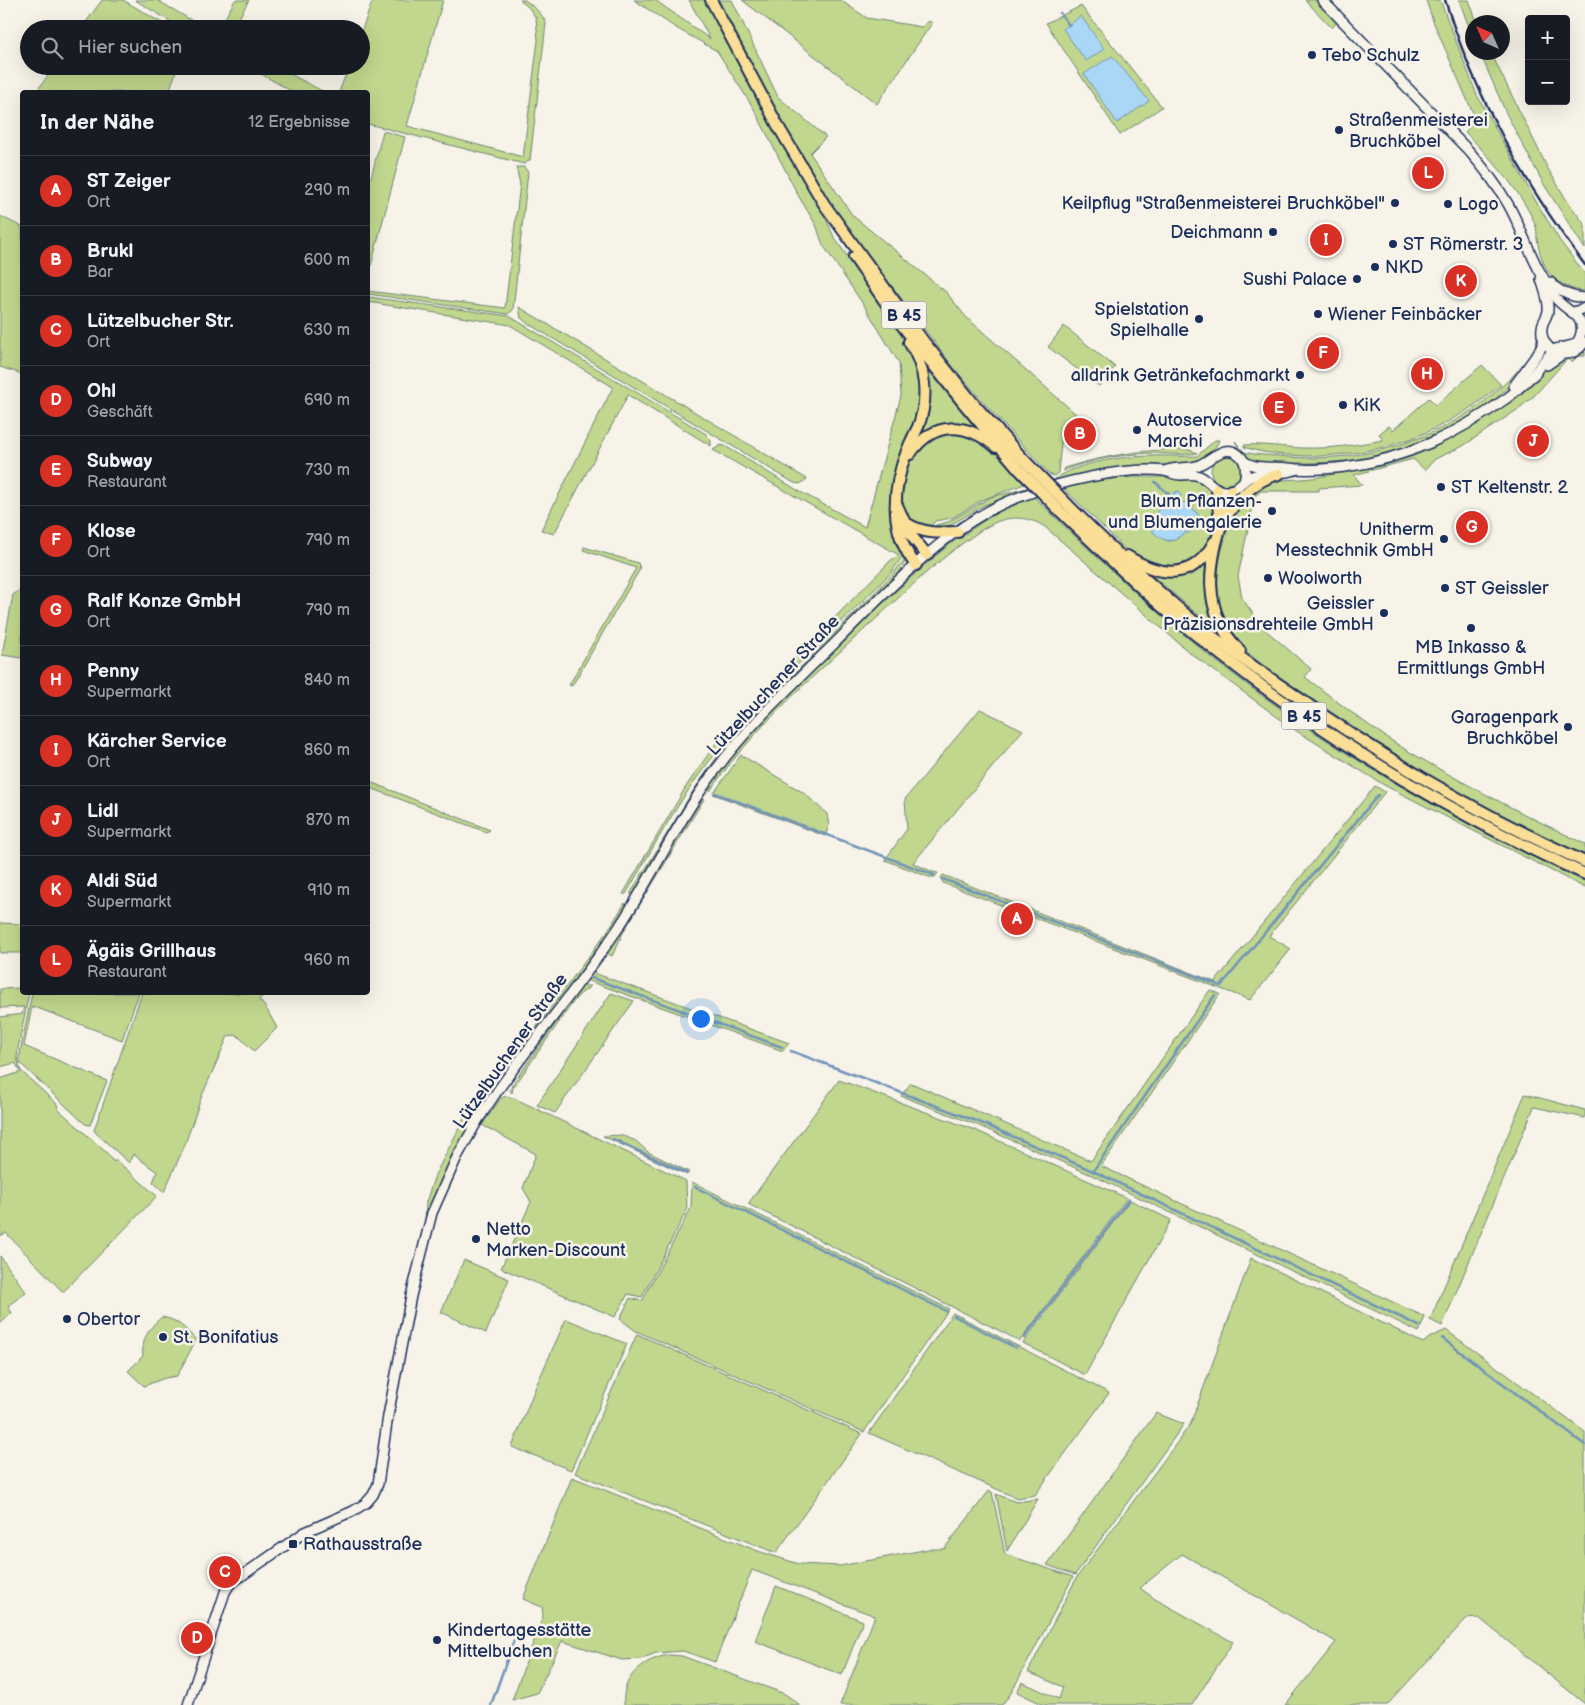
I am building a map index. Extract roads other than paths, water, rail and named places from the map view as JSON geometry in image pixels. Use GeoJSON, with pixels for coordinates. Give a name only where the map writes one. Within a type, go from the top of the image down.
{"type":"FeatureCollection","features":[{"type":"Feature","properties":{"kind":"highway","name":"B 45"},"geometry":{"type":"LineString","coordinates":[[711,0],[778,126],[824,204],[924,342],[1022,464]]}},
{"type":"Feature","properties":{"kind":"highway","name":"B 45"},"geometry":{"type":"LineString","coordinates":[[824,204],[835,229],[897,319],[956,393],[1062,506],[1105,556],[1168,612],[1292,708],[1358,752],[1417,788],[1482,824],[1585,874]]}},
{"type":"Feature","properties":{"kind":"highway"},"geometry":{"type":"LineString","coordinates":[[897,319],[919,361],[925,391],[920,419],[902,465],[895,513],[898,531],[906,550],[916,564]]}},
{"type":"Feature","properties":{"kind":"highway"},"geometry":{"type":"LineString","coordinates":[[902,465],[915,447],[928,435],[940,430],[954,428],[971,431],[982,436],[1022,464]]}},
{"type":"Feature","properties":{"kind":"highway"},"geometry":{"type":"LineString","coordinates":[[1220,528],[1235,505],[1248,490],[1260,482],[1279,474]]}},
{"type":"Feature","properties":{"kind":"highway"},"geometry":{"type":"LineString","coordinates":[[1217,489],[1220,528],[1210,579],[1214,611],[1226,634],[1257,668]]}},
{"type":"Feature","properties":{"kind":"highway"},"geometry":{"type":"LineString","coordinates":[[1110,547],[1146,568],[1161,572],[1175,572],[1186,569],[1200,561],[1207,554],[1225,515],[1231,490]]}},
{"type":"Feature","properties":{"kind":"highway"},"geometry":{"type":"LineString","coordinates":[[896,500],[910,534],[927,555]]}},
{"type":"Feature","properties":{"kind":"highway","name":"B 45"},"geometry":{"type":"LineString","coordinates":[[1062,506],[1206,631],[1318,712],[1413,773],[1487,814],[1585,862]]}},
{"type":"Feature","properties":{"kind":"highway"},"geometry":{"type":"LineString","coordinates":[[906,523],[917,530],[930,533],[958,532]]}},
{"type":"Feature","properties":{"kind":"main road"},"geometry":{"type":"LineString","coordinates":[[1165,472],[1172,468],[1198,466],[1224,451],[1237,454],[1252,466],[1295,470],[1353,466],[1403,454],[1438,441],[1479,417],[1516,391],[1532,376],[1554,350],[1571,346],[1578,340],[1582,332],[1581,322],[1570,310],[1558,302],[1539,269],[1509,205],[1485,169],[1322,0]]}},
{"type":"Feature","properties":{"kind":"main road"},"geometry":{"type":"LineString","coordinates":[[1539,269],[1557,288],[1570,295],[1585,298]]}},
{"type":"Feature","properties":{"kind":"main road"},"geometry":{"type":"LineString","coordinates":[[1497,404],[1526,372],[1544,340],[1542,328],[1547,317],[1548,308],[1539,269]]}},
{"type":"Feature","properties":{"kind":"main road"},"geometry":{"type":"LineString","coordinates":[[1547,317],[1553,311],[1585,308]]}},
{"type":"Feature","properties":{"kind":"main road"},"geometry":{"type":"LineString","coordinates":[[1544,340],[1554,350],[1563,354]]}},
{"type":"Feature","properties":{"kind":"main road"},"geometry":{"type":"LineString","coordinates":[[1532,376],[1563,354],[1575,352],[1585,342]]}},
{"type":"Feature","properties":{"kind":"main road"},"geometry":{"type":"LineString","coordinates":[[1209,481],[1207,468],[1212,457]]}},
{"type":"Feature","properties":{"kind":"main road"},"geometry":{"type":"LineString","coordinates":[[1244,461],[1246,468],[1244,481]]}},
{"type":"Feature","properties":{"kind":"main road"},"geometry":{"type":"LineString","coordinates":[[916,564],[958,532],[1000,505],[1062,483],[1132,472],[1165,472],[1178,475],[1201,476],[1217,489],[1224,491],[1241,485],[1244,481],[1255,475],[1279,474],[1295,470]]}},
{"type":"Feature","properties":{"kind":"main road","name":"Lützelbuchener Straße"},"geometry":{"type":"LineString","coordinates":[[188,1705],[225,1592],[235,1581],[305,1532],[353,1511],[374,1496],[378,1484],[388,1416],[417,1269],[432,1213],[464,1144],[499,1089],[619,927],[684,816],[719,765],[744,735],[797,680],[916,564]]}},
{"type":"Feature","properties":{"kind":"water"},"geometry":{"type":"Polygon","coordinates":[[[1081,16],[1104,49],[1086,61],[1063,29],[1081,16]]]}},
{"type":"Feature","properties":{"kind":"water"},"geometry":{"type":"Polygon","coordinates":[[[1112,56],[1149,101],[1117,123],[1084,74],[1112,56]]]}},
{"type":"Feature","properties":{"kind":"water"},"geometry":{"type":"Polygon","coordinates":[[[1179,491],[1181,497],[1174,503],[1174,506],[1178,507],[1180,503],[1187,502],[1198,515],[1198,527],[1175,539],[1165,540],[1153,532],[1153,524],[1157,520],[1154,516],[1159,509],[1172,508],[1169,498],[1179,491]]]}},
{"type":"Feature","properties":{"kind":"waterway"},"geometry":{"type":"LineString","coordinates":[[1060,13],[1069,25]]}},
{"type":"Feature","properties":{"kind":"waterway"},"geometry":{"type":"LineString","coordinates":[[1155,482],[1171,496]]}},
{"type":"Feature","properties":{"kind":"waterway"},"geometry":{"type":"LineString","coordinates":[[1191,506],[1204,492]]}},
{"type":"Feature","properties":{"kind":"waterway"},"geometry":{"type":"LineString","coordinates":[[715,793],[934,875]]}},
{"type":"Feature","properties":{"kind":"waterway"},"geometry":{"type":"LineString","coordinates":[[943,879],[1221,986],[1378,795]]}},
{"type":"Feature","properties":{"kind":"waterway"},"geometry":{"type":"LineString","coordinates":[[592,978],[782,1047]]}},
{"type":"Feature","properties":{"kind":"waterway"},"geometry":{"type":"LineString","coordinates":[[1093,1171],[1215,995]]}},
{"type":"Feature","properties":{"kind":"waterway"},"geometry":{"type":"LineString","coordinates":[[791,1051],[979,1122],[1093,1171],[1419,1326]]}},
{"type":"Feature","properties":{"kind":"waterway"},"geometry":{"type":"LineString","coordinates":[[613,1139],[686,1173]]}},
{"type":"Feature","properties":{"kind":"waterway"},"geometry":{"type":"LineString","coordinates":[[695,1187],[946,1311]]}},
{"type":"Feature","properties":{"kind":"waterway"},"geometry":{"type":"LineString","coordinates":[[1024,1338],[1129,1199]]}},
{"type":"Feature","properties":{"kind":"waterway"},"geometry":{"type":"LineString","coordinates":[[954,1316],[1016,1348]]}},
{"type":"Feature","properties":{"kind":"waterway"},"geometry":{"type":"LineString","coordinates":[[1442,1338],[1585,1445]]}},
{"type":"Feature","properties":{"kind":"waterway"},"geometry":{"type":"LineString","coordinates":[[491,1705],[514,1640]]}},
{"type":"Feature","properties":{"kind":"railway"},"geometry":{"type":"LineString","coordinates":[[1445,0],[1471,71],[1504,138],[1542,203],[1585,265]]}},
{"type":"Feature","properties":{"kind":"place","name":"Tebo Schulz"},"geometry":{"type":"Point","coordinates":[1312,55]}},
{"type":"Feature","properties":{"kind":"place","name":"Straßenmeisterei Bruchköbel"},"geometry":{"type":"Point","coordinates":[1339,130]}},
{"type":"Feature","properties":{"kind":"place","name":"Ägäis Grillhaus"},"geometry":{"type":"Point","coordinates":[1428,173]}},
{"type":"Feature","properties":{"kind":"place","name":"Keilpflug \"Straßenmeisterei Bruchköbel\""},"geometry":{"type":"Point","coordinates":[1395,203]}},
{"type":"Feature","properties":{"kind":"place","name":"Logo"},"geometry":{"type":"Point","coordinates":[1448,204]}},
{"type":"Feature","properties":{"kind":"place","name":"Deichmann"},"geometry":{"type":"Point","coordinates":[1273,232]}},
{"type":"Feature","properties":{"kind":"place","name":"Kärcher Service"},"geometry":{"type":"Point","coordinates":[1326,240]}},
{"type":"Feature","properties":{"kind":"place","name":"ST Römerstr. 3"},"geometry":{"type":"Point","coordinates":[1393,244]}},
{"type":"Feature","properties":{"kind":"place","name":"NKD"},"geometry":{"type":"Point","coordinates":[1375,267]}},
{"type":"Feature","properties":{"kind":"place","name":"Sushi Palace"},"geometry":{"type":"Point","coordinates":[1357,279]}},
{"type":"Feature","properties":{"kind":"place","name":"Aldi Süd"},"geometry":{"type":"Point","coordinates":[1461,281]}},
{"type":"Feature","properties":{"kind":"place","name":"Wiener Feinbäcker"},"geometry":{"type":"Point","coordinates":[1318,314]}},
{"type":"Feature","properties":{"kind":"place","name":"Spielstation Spielhalle"},"geometry":{"type":"Point","coordinates":[1199,319]}},
{"type":"Feature","properties":{"kind":"place","name":"Klose"},"geometry":{"type":"Point","coordinates":[1323,353]}},
{"type":"Feature","properties":{"kind":"place","name":"Penny"},"geometry":{"type":"Point","coordinates":[1427,374]}},
{"type":"Feature","properties":{"kind":"place","name":"alldrink Getränkefachmarkt"},"geometry":{"type":"Point","coordinates":[1300,375]}},
{"type":"Feature","properties":{"kind":"place","name":"KiK"},"geometry":{"type":"Point","coordinates":[1343,405]}},
{"type":"Feature","properties":{"kind":"place","name":"Subway"},"geometry":{"type":"Point","coordinates":[1279,408]}},
{"type":"Feature","properties":{"kind":"place","name":"Autoservice Marchi"},"geometry":{"type":"Point","coordinates":[1137,430]}},
{"type":"Feature","properties":{"kind":"place","name":"Brukl"},"geometry":{"type":"Point","coordinates":[1080,434]}},
{"type":"Feature","properties":{"kind":"place","name":"Lidl"},"geometry":{"type":"Point","coordinates":[1533,441]}},
{"type":"Feature","properties":{"kind":"place","name":"ST Keltenstr. 2"},"geometry":{"type":"Point","coordinates":[1441,487]}},
{"type":"Feature","properties":{"kind":"place","name":"Blum Pflanzen- und Blumengalerie"},"geometry":{"type":"Point","coordinates":[1272,511]}},
{"type":"Feature","properties":{"kind":"place","name":"Ralf Konze GmbH"},"geometry":{"type":"Point","coordinates":[1472,527]}},
{"type":"Feature","properties":{"kind":"place","name":"Unitherm Messtechnik GmbH"},"geometry":{"type":"Point","coordinates":[1444,539]}},
{"type":"Feature","properties":{"kind":"place","name":"Woolworth"},"geometry":{"type":"Point","coordinates":[1268,578]}},
{"type":"Feature","properties":{"kind":"place","name":"ST Geissler"},"geometry":{"type":"Point","coordinates":[1445,588]}},
{"type":"Feature","properties":{"kind":"place","name":"Geissler Präzisionsdrehteile GmbH"},"geometry":{"type":"Point","coordinates":[1384,613]}},
{"type":"Feature","properties":{"kind":"place","name":"MB Inkasso & Ermittlungs GmbH"},"geometry":{"type":"Point","coordinates":[1471,628]}},
{"type":"Feature","properties":{"kind":"place","name":"Garagenpark Bruchköbel"},"geometry":{"type":"Point","coordinates":[1568,727]}},
{"type":"Feature","properties":{"kind":"place","name":"ST Zeiger"},"geometry":{"type":"Point","coordinates":[1017,919]}},
{"type":"Feature","properties":{"kind":"place","name":"Netto Marken-Discount"},"geometry":{"type":"Point","coordinates":[476,1239]}},
{"type":"Feature","properties":{"kind":"place","name":"Obertor"},"geometry":{"type":"Point","coordinates":[67,1319]}},
{"type":"Feature","properties":{"kind":"place","name":"St. Bonifatius"},"geometry":{"type":"Point","coordinates":[163,1337]}},
{"type":"Feature","properties":{"kind":"place","name":"Rathausstraße"},"geometry":{"type":"Point","coordinates":[293,1544]}},
{"type":"Feature","properties":{"kind":"place","name":"Lützelbucher Str."},"geometry":{"type":"Point","coordinates":[225,1572]}},
{"type":"Feature","properties":{"kind":"place","name":"Ohl"},"geometry":{"type":"Point","coordinates":[197,1638]}},
{"type":"Feature","properties":{"kind":"place","name":"Kindertagesstätte Mittelbuchen"},"geometry":{"type":"Point","coordinates":[437,1640]}}]}
